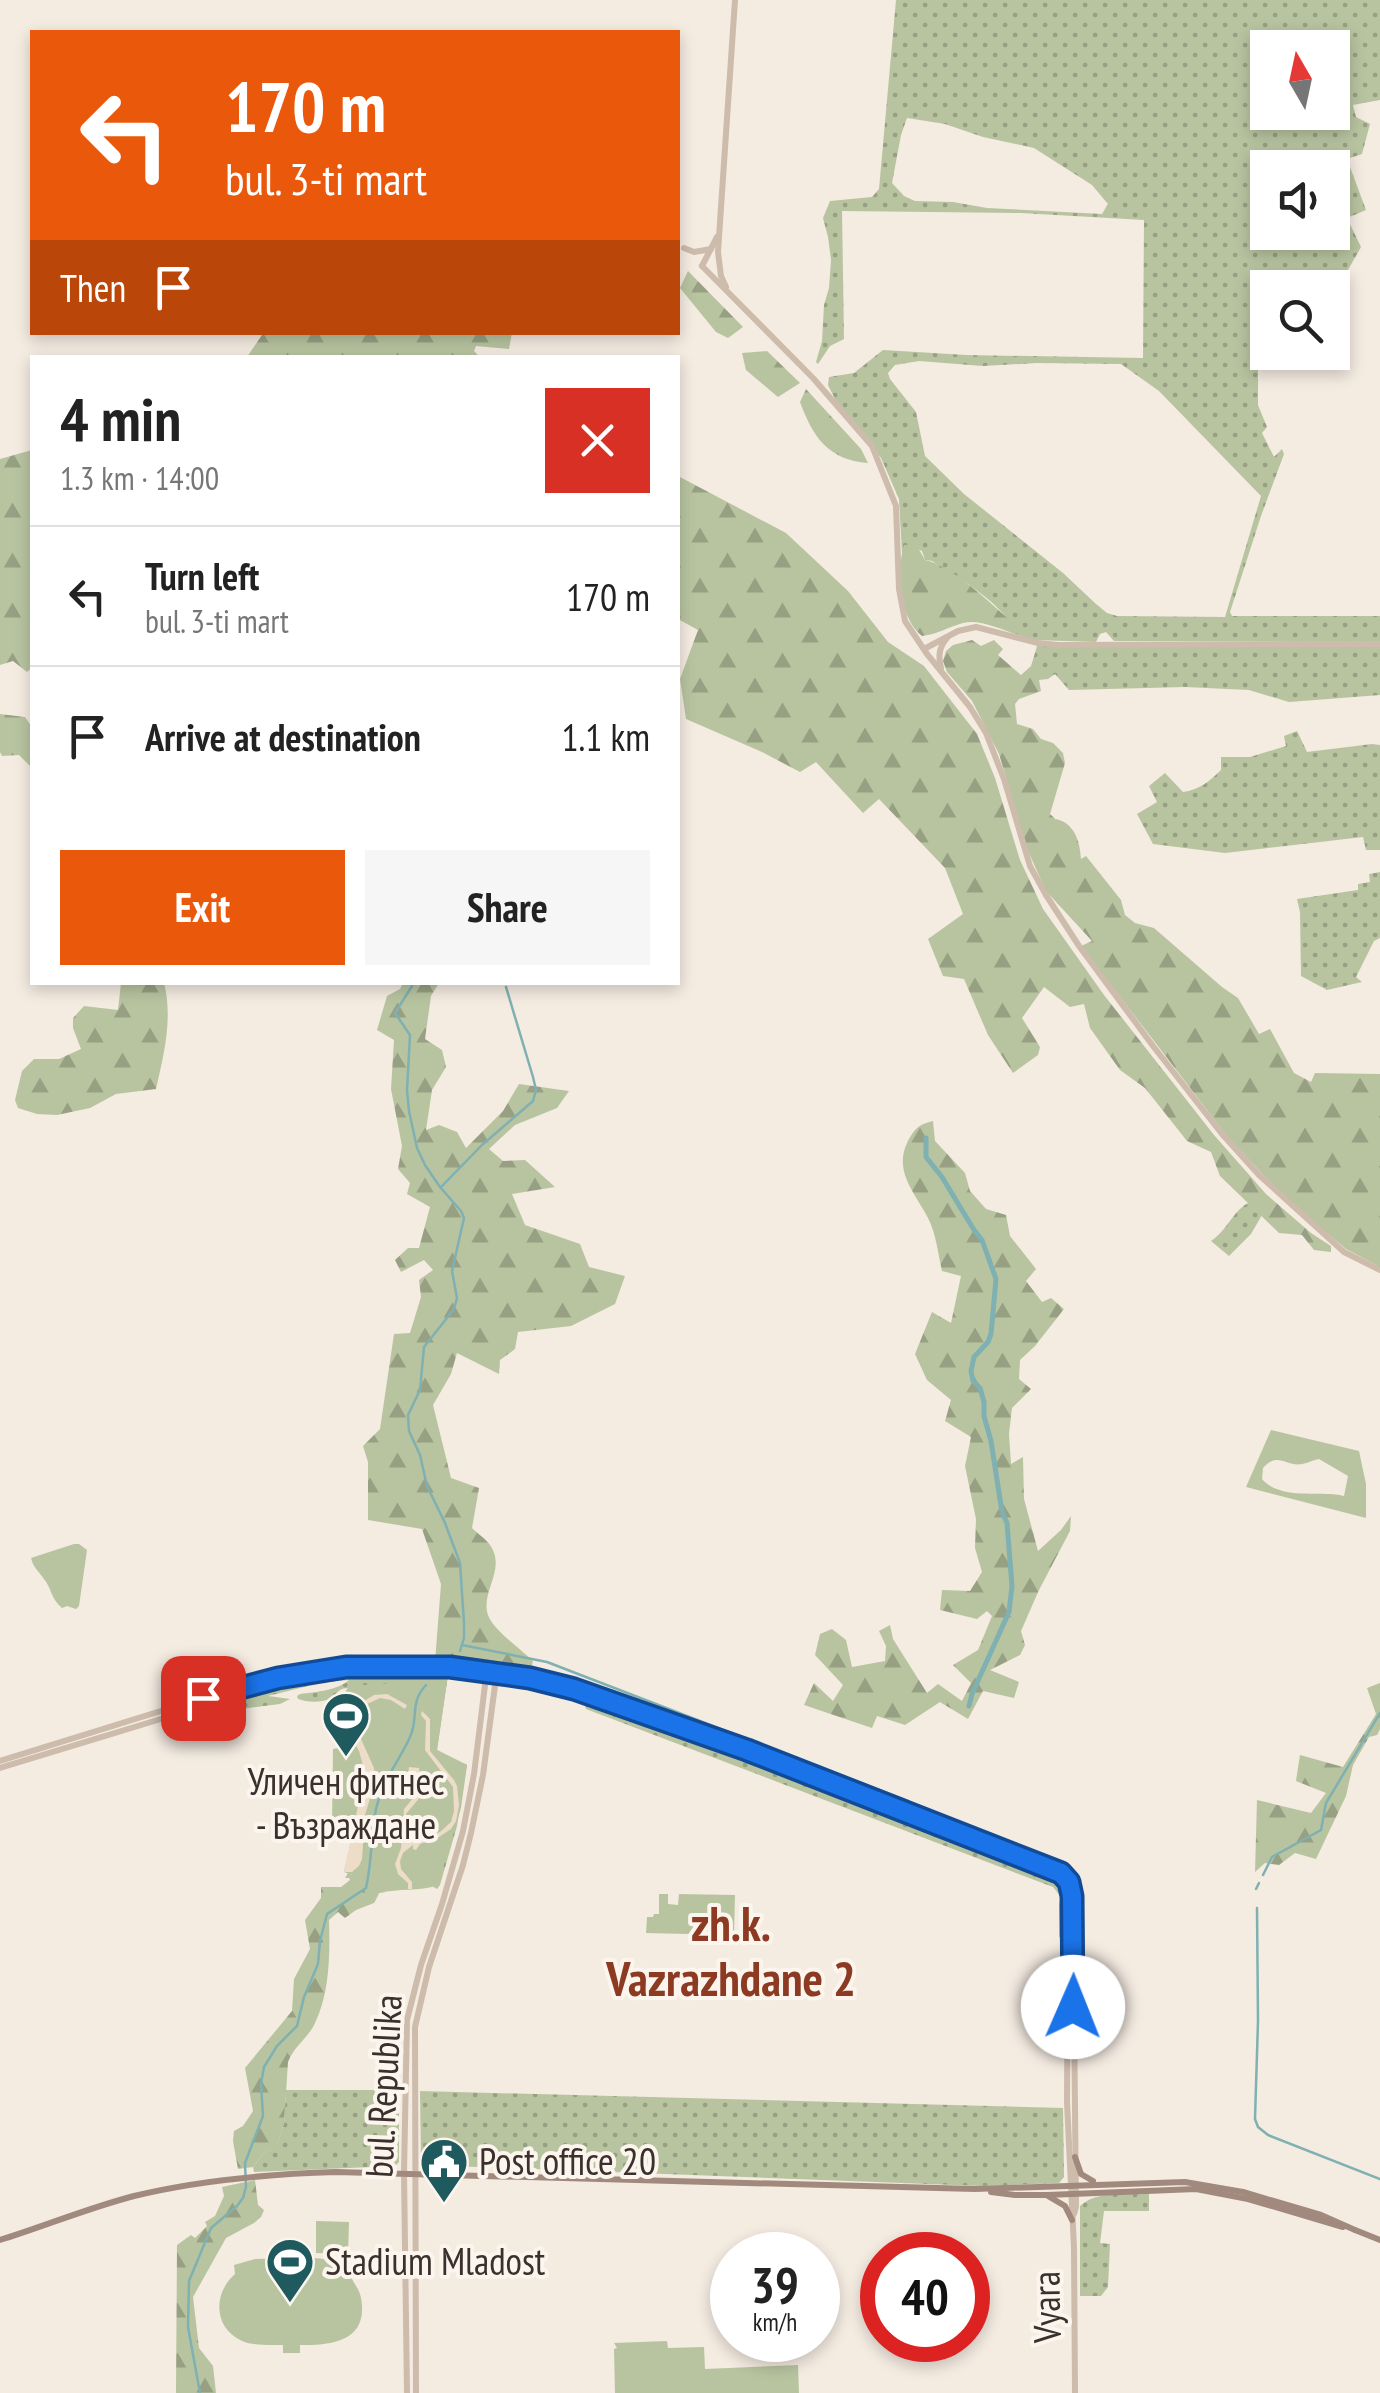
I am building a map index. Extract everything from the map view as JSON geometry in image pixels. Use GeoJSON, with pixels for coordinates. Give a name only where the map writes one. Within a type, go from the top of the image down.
{"type":"FeatureCollection","features":[{"type":"Feature","properties":{"kind":"main road"},"geometry":{"type":"LineString","coordinates":[[1076,2157],[1086,2179],[1114,2183]]}},
{"type":"Feature","properties":{"kind":"main road"},"geometry":{"type":"LineString","coordinates":[[0,2240],[133,2197],[239,2178],[318,2172],[975,2189],[1186,2188],[1248,2198],[1355,2230]]}},
{"type":"Feature","properties":{"kind":"main road"},"geometry":{"type":"LineString","coordinates":[[975,2189],[1047,2196],[1114,2183],[1186,2182],[1224,2188],[1321,2215],[1380,2240]]}},
{"type":"Feature","properties":{"kind":"main road"},"geometry":{"type":"LineString","coordinates":[[1047,2196],[1060,2202],[1072,2220]]}},
{"type":"Feature","properties":{"kind":"street"},"geometry":{"type":"LineString","coordinates":[[735,0],[720,232],[713,260],[702,266],[813,378],[872,446],[896,506],[905,620],[986,733],[1038,882],[1100,974],[1210,1119],[1259,1175],[1344,1252],[1380,1270]]}},
{"type":"Feature","properties":{"kind":"street"},"geometry":{"type":"LineString","coordinates":[[684,248],[715,250]]}},
{"type":"Feature","properties":{"kind":"street"},"geometry":{"type":"LineString","coordinates":[[715,250],[728,293]]}},
{"type":"Feature","properties":{"kind":"street"},"geometry":{"type":"LineString","coordinates":[[923,649],[976,627],[1058,645],[1380,644]]}},
{"type":"Feature","properties":{"kind":"street"},"geometry":{"type":"LineString","coordinates":[[916,640],[950,636]]}},
{"type":"Feature","properties":{"kind":"street"},"geometry":{"type":"LineString","coordinates":[[944,674],[938,656],[950,636]]}},
{"type":"Feature","properties":{"kind":"street"},"geometry":{"type":"LineString","coordinates":[[0,1760],[278,1678],[364,1666],[424,1666],[574,1689],[747,1750],[1061,1873],[1069,1882],[1072,1896],[1076,2157],[1073,2190]]}},
{"type":"Feature","properties":{"kind":"street"},"geometry":{"type":"LineString","coordinates":[[0,1768],[279,1685],[401,1672],[486,1674]]}},
{"type":"Feature","properties":{"kind":"street","name":"bul. Republika"},"geometry":{"type":"LineString","coordinates":[[407,2393],[404,2174],[408,2011],[463,1831],[486,1674]]}},
{"type":"Feature","properties":{"kind":"street"},"geometry":{"type":"LineString","coordinates":[[496,1676],[584,1700],[821,1786],[1062,1881],[1068,1912],[1067,2102],[1073,2190]]}},
{"type":"Feature","properties":{"kind":"street","name":"bul. Republika"},"geometry":{"type":"LineString","coordinates":[[416,2393],[414,2065],[418,2010],[471,1833],[496,1676]]}},
{"type":"Feature","properties":{"kind":"street","name":"Vyara"},"geometry":{"type":"LineString","coordinates":[[1073,2190],[1076,2393]]}},
{"type":"Feature","properties":{"kind":"green space"},"geometry":{"type":"Polygon","coordinates":[[[896,0],[1380,0],[1380,100],[1353,105],[1356,117],[1370,124],[1362,154],[1350,158],[1350,150],[1250,150],[1250,250],[1350,250],[1350,224],[1361,247],[1348,270],[1250,270],[1250,370],[1258,370],[1258,405],[1267,427],[1262,433],[1274,457],[1282,449],[1284,454],[1230,612],[1232,616],[1380,616],[1380,642],[1114,641],[1106,632],[1096,642],[1034,640],[1015,634],[991,602],[925,560],[922,551],[911,546],[902,553],[899,499],[881,458],[835,399],[828,385],[829,377],[854,373],[883,350],[1143,358],[1144,220],[1021,213],[842,211],[844,339],[830,346],[818,364],[831,260],[823,218],[830,201],[872,197],[879,189],[896,0]],[[907,118],[892,183],[915,201],[1102,214],[1108,204],[1092,185],[1034,148],[907,118]],[[919,361],[895,365],[888,373],[890,379],[916,412],[925,456],[964,494],[1107,613],[1225,617],[1261,496],[1159,391],[1121,364],[983,366],[919,361]]]}},
{"type":"Feature","properties":{"kind":"green space"},"geometry":{"type":"Polygon","coordinates":[[[1350,167],[1366,210],[1350,217],[1350,167]]]}},
{"type":"Feature","properties":{"kind":"green space"},"geometry":{"type":"Polygon","coordinates":[[[688,271],[743,327],[728,338],[716,332],[680,288],[688,271]]]}},
{"type":"Feature","properties":{"kind":"green space"},"geometry":{"type":"Polygon","coordinates":[[[262,335],[512,335],[509,349],[476,346],[474,351],[478,355],[248,355],[262,335]]]}},
{"type":"Feature","properties":{"kind":"green space"},"geometry":{"type":"Polygon","coordinates":[[[767,351],[800,383],[778,397],[746,370],[742,353],[767,351]]]}},
{"type":"Feature","properties":{"kind":"green space"},"geometry":{"type":"Polygon","coordinates":[[[806,389],[861,449],[868,463],[832,452],[817,436],[800,402],[806,389]]]}},
{"type":"Feature","properties":{"kind":"green space"},"geometry":{"type":"Polygon","coordinates":[[[30,451],[27,672],[13,661],[0,665],[0,459],[30,451]]]}},
{"type":"Feature","properties":{"kind":"green space"},"geometry":{"type":"Polygon","coordinates":[[[680,477],[786,533],[848,591],[888,642],[924,666],[977,734],[1020,860],[1043,909],[1104,995],[1214,1135],[1266,1194],[1331,1246],[1331,1252],[1314,1250],[1302,1235],[1279,1233],[1220,1176],[1211,1152],[1187,1141],[1145,1088],[1120,1070],[1090,1028],[1084,1004],[1070,1007],[1044,987],[1022,1018],[1040,1047],[1038,1055],[1013,1073],[988,1035],[964,979],[943,976],[928,939],[963,914],[945,868],[879,799],[863,813],[816,762],[800,772],[686,719],[680,679],[698,630],[680,620],[680,477]]]}},
{"type":"Feature","properties":{"kind":"green space"},"geometry":{"type":"Polygon","coordinates":[[[904,545],[917,546],[925,560],[961,579],[1021,631],[1015,634],[969,622],[922,636],[908,618],[901,594],[904,545]]]}},
{"type":"Feature","properties":{"kind":"green space"},"geometry":{"type":"Polygon","coordinates":[[[972,640],[981,646],[994,640],[1003,649],[998,655],[1021,675],[1031,666],[1038,674],[1041,691],[1015,704],[1017,724],[1033,729],[1063,753],[1065,763],[1050,814],[1072,829],[1081,859],[1086,856],[1121,900],[1125,915],[1135,923],[1154,928],[1238,998],[1259,1034],[1270,1029],[1294,1073],[1311,1082],[1315,1073],[1380,1074],[1380,1267],[1346,1249],[1282,1195],[1227,1136],[1081,946],[1092,941],[1046,891],[1028,851],[999,754],[972,701],[947,672],[943,661],[953,645],[972,640]]]}},
{"type":"Feature","properties":{"kind":"green space"},"geometry":{"type":"Polygon","coordinates":[[[1038,643],[1380,644],[1380,695],[1289,702],[1249,690],[1069,690],[1055,674],[1039,680],[1031,666],[1038,643]]]}},
{"type":"Feature","properties":{"kind":"green space"},"geometry":{"type":"Polygon","coordinates":[[[0,714],[25,717],[30,724],[30,766],[19,755],[2,756],[0,714]]]}},
{"type":"Feature","properties":{"kind":"green space"},"geometry":{"type":"Polygon","coordinates":[[[1297,731],[1307,752],[1380,745],[1380,850],[1366,850],[1363,837],[1225,853],[1153,844],[1137,814],[1157,802],[1149,786],[1165,773],[1183,792],[1194,789],[1221,770],[1221,757],[1250,757],[1286,746],[1284,736],[1297,731]]]}},
{"type":"Feature","properties":{"kind":"green space"},"geometry":{"type":"Polygon","coordinates":[[[1380,872],[1380,938],[1374,941],[1356,977],[1362,982],[1327,990],[1301,976],[1297,899],[1358,890],[1358,884],[1370,882],[1369,874],[1380,872]]]}},
{"type":"Feature","properties":{"kind":"green space"},"geometry":{"type":"Polygon","coordinates":[[[121,985],[164,985],[168,1023],[156,1089],[116,1094],[90,1108],[57,1115],[18,1108],[15,1100],[22,1071],[34,1059],[59,1059],[81,1049],[73,1018],[84,1006],[118,1010],[121,985]]]}},
{"type":"Feature","properties":{"kind":"green space"},"geometry":{"type":"Polygon","coordinates":[[[402,985],[438,985],[431,996],[425,1039],[442,1050],[446,1067],[432,1090],[426,1130],[439,1125],[457,1132],[466,1148],[503,1111],[519,1084],[569,1091],[557,1108],[515,1125],[489,1149],[503,1161],[525,1160],[555,1187],[512,1194],[525,1225],[580,1244],[589,1267],[625,1276],[615,1304],[571,1326],[518,1332],[515,1349],[500,1360],[499,1374],[457,1353],[451,1374],[433,1405],[451,1478],[479,1488],[472,1528],[490,1545],[496,1563],[487,1598],[488,1615],[501,1633],[533,1661],[530,1674],[435,1662],[441,1584],[422,1529],[368,1520],[368,1462],[363,1446],[380,1429],[394,1334],[410,1333],[421,1297],[419,1280],[433,1270],[424,1260],[401,1272],[395,1260],[408,1248],[419,1248],[430,1207],[407,1194],[410,1183],[398,1169],[402,1146],[391,1089],[394,1040],[377,1030],[387,996],[402,985]]]}},
{"type":"Feature","properties":{"kind":"green space"},"geometry":{"type":"Polygon","coordinates":[[[933,1121],[935,1141],[965,1173],[970,1191],[986,1209],[1006,1215],[1010,1236],[1036,1269],[1026,1281],[1042,1302],[1051,1298],[1064,1309],[1020,1360],[1019,1379],[1031,1389],[1012,1408],[1009,1434],[1011,1464],[1023,1457],[1024,1499],[1038,1551],[1071,1516],[1070,1531],[1021,1631],[1025,1645],[1020,1655],[990,1670],[1019,1682],[1014,1698],[983,1691],[968,1719],[940,1702],[905,1725],[877,1716],[872,1728],[804,1705],[814,1683],[833,1701],[843,1685],[815,1655],[820,1634],[832,1629],[846,1640],[852,1667],[885,1661],[886,1646],[879,1631],[890,1625],[893,1639],[927,1693],[938,1684],[962,1701],[971,1683],[953,1665],[978,1650],[992,1616],[987,1611],[977,1619],[940,1610],[942,1590],[970,1591],[982,1572],[975,1548],[976,1519],[965,1466],[971,1437],[945,1421],[951,1400],[927,1380],[915,1354],[932,1312],[951,1323],[961,1276],[942,1271],[931,1224],[904,1170],[904,1150],[911,1135],[933,1121]]]}},
{"type":"Feature","properties":{"kind":"green space"},"geometry":{"type":"Polygon","coordinates":[[[1250,1202],[1262,1215],[1251,1234],[1229,1256],[1211,1241],[1250,1202]]]}},
{"type":"Feature","properties":{"kind":"green space"},"geometry":{"type":"Polygon","coordinates":[[[1271,1430],[1359,1451],[1366,1484],[1366,1518],[1246,1487],[1271,1430]],[[1319,1459],[1304,1464],[1278,1460],[1263,1468],[1262,1479],[1279,1490],[1344,1496],[1348,1476],[1319,1459]]]}},
{"type":"Feature","properties":{"kind":"green space"},"geometry":{"type":"Polygon","coordinates":[[[74,1544],[87,1550],[79,1606],[62,1608],[31,1558],[74,1544]]]}},
{"type":"Feature","properties":{"kind":"green space"},"geometry":{"type":"Polygon","coordinates":[[[406,1673],[448,1675],[437,1750],[467,1765],[461,1808],[438,1885],[379,1893],[374,1903],[352,1875],[344,1872],[354,1827],[332,1827],[333,1749],[349,1746],[353,1741],[336,1708],[349,1686],[406,1682],[406,1673]]]}},
{"type":"Feature","properties":{"kind":"green space"},"geometry":{"type":"Polygon","coordinates":[[[448,1675],[437,1750],[467,1765],[457,1826],[437,1889],[432,1886],[348,1688],[325,1700],[298,1699],[300,1694],[333,1688],[349,1680],[268,1696],[290,1699],[280,1704],[226,1711],[223,1707],[226,1702],[304,1682],[448,1675]]]}},
{"type":"Feature","properties":{"kind":"green space"},"geometry":{"type":"Polygon","coordinates":[[[1380,1683],[1380,1729],[1377,1735],[1369,1737],[1353,1765],[1346,1796],[1316,1859],[1295,1853],[1279,1865],[1265,1863],[1255,1872],[1257,1800],[1311,1813],[1326,1793],[1296,1781],[1300,1755],[1343,1767],[1376,1714],[1367,1688],[1380,1683]]]}},
{"type":"Feature","properties":{"kind":"green space"},"geometry":{"type":"Polygon","coordinates":[[[584,1700],[821,1786],[1062,1881],[1068,1938],[1059,1937],[1061,1897],[1053,1887],[586,1709],[584,1700]]]}},
{"type":"Feature","properties":{"kind":"green space"},"geometry":{"type":"Polygon","coordinates":[[[348,1873],[385,1892],[379,1893],[374,1903],[345,1918],[338,1912],[329,1920],[324,1998],[312,2028],[288,2062],[284,2123],[277,2145],[253,2167],[238,2169],[234,2131],[243,2126],[253,2111],[245,2068],[292,2011],[294,1979],[310,1949],[305,1920],[321,1898],[321,1887],[341,1887],[350,1880],[345,1878],[348,1873]]]}},
{"type":"Feature","properties":{"kind":"green space"},"geometry":{"type":"Polygon","coordinates":[[[659,1894],[668,1894],[668,1904],[678,1905],[679,1894],[735,1895],[734,1935],[646,1933],[647,1917],[659,1914],[659,1894]]]}},
{"type":"Feature","properties":{"kind":"green space"},"geometry":{"type":"Polygon","coordinates":[[[286,2090],[399,2090],[399,2162],[395,2166],[254,2172],[253,2167],[264,2153],[277,2144],[284,2123],[286,2090]]]}},
{"type":"Feature","properties":{"kind":"green space"},"geometry":{"type":"Polygon","coordinates":[[[420,2091],[1063,2108],[1064,2177],[1059,2183],[981,2186],[426,2165],[421,2159],[420,2091]]]}},
{"type":"Feature","properties":{"kind":"green space"},"geometry":{"type":"Polygon","coordinates":[[[255,2180],[258,2205],[264,2210],[261,2217],[226,2238],[193,2297],[199,2348],[213,2366],[216,2393],[176,2393],[177,2245],[191,2235],[195,2238],[207,2226],[205,2222],[215,2216],[224,2196],[222,2187],[255,2180]]]}},
{"type":"Feature","properties":{"kind":"green space"},"geometry":{"type":"Polygon","coordinates":[[[1149,2194],[1149,2211],[1104,2211],[1100,2243],[1110,2244],[1108,2287],[1101,2296],[1080,2296],[1080,2206],[1104,2195],[1149,2194]]]}},
{"type":"Feature","properties":{"kind":"green space"},"geometry":{"type":"Polygon","coordinates":[[[316,2221],[349,2222],[348,2254],[316,2253],[316,2221]]]}},
{"type":"Feature","properties":{"kind":"green space","name":"Stadium Mladost"},"geometry":{"type":"Polygon","coordinates":[[[316,2258],[349,2268],[361,2298],[362,2312],[354,2332],[335,2342],[300,2345],[300,2353],[283,2353],[283,2345],[252,2344],[232,2335],[221,2319],[220,2300],[235,2274],[234,2265],[255,2259],[316,2258]]]}},
{"type":"Feature","properties":{"kind":"green space"},"geometry":{"type":"Polygon","coordinates":[[[667,2341],[668,2348],[704,2347],[705,2369],[798,2365],[799,2393],[615,2393],[614,2343],[667,2341]]]}},
{"type":"Feature","properties":{"kind":"shaded area"},"geometry":{"type":"Polygon","coordinates":[[[387,1694],[407,1705],[405,1709],[380,1698],[365,1705],[358,1717],[357,1730],[376,1779],[365,1815],[362,1859],[352,1872],[344,1872],[365,1773],[359,1751],[336,1708],[339,1707],[352,1730],[356,1706],[374,1695],[387,1694]]]}},
{"type":"Feature","properties":{"kind":"shaded area"},"geometry":{"type":"Polygon","coordinates":[[[422,1711],[430,1719],[430,1751],[454,1780],[459,1805],[451,1829],[420,1844],[416,1850],[413,1845],[403,1853],[401,1869],[412,1882],[412,1889],[408,1889],[395,1864],[401,1848],[404,1809],[418,1792],[417,1776],[408,1775],[409,1767],[419,1768],[423,1791],[406,1814],[406,1843],[440,1832],[451,1822],[454,1811],[453,1787],[425,1750],[426,1721],[422,1711]]]}},
{"type":"Feature","properties":{"kind":"waterway"},"geometry":{"type":"LineString","coordinates":[[412,985],[395,1013],[410,1035],[407,1090],[417,1148],[464,1218],[452,1271],[457,1298],[454,1309],[424,1347],[420,1390],[408,1415],[409,1431],[427,1486],[460,1563],[464,1623],[460,1651]]}},
{"type":"Feature","properties":{"kind":"waterway"},"geometry":{"type":"LineString","coordinates":[[442,1186],[533,1101],[533,1077],[506,987]]}},
{"type":"Feature","properties":{"kind":"waterway"},"geometry":{"type":"LineString","coordinates":[[926,1138],[926,1157],[982,1240],[996,1279],[991,1334],[974,1357],[971,1371],[984,1402],[1007,1523],[1012,1586],[1009,1612],[969,1706]]}},
{"type":"Feature","properties":{"kind":"waterway"},"geometry":{"type":"LineString","coordinates":[[462,1645],[547,1662],[908,1801]]}},
{"type":"Feature","properties":{"kind":"waterway"},"geometry":{"type":"LineString","coordinates":[[200,2393],[188,2327],[189,2281],[211,2228],[243,2198],[245,2163],[263,2116],[264,2067],[277,2046],[297,2026],[318,1964],[327,1914],[366,1888],[379,1798],[410,1737],[416,1704],[426,1685]]}},
{"type":"Feature","properties":{"kind":"waterway"},"geometry":{"type":"LineString","coordinates":[[1263,1875],[1272,1857],[1321,1830],[1326,1803],[1380,1713]]}},
{"type":"Feature","properties":{"kind":"waterway"},"geometry":{"type":"LineString","coordinates":[[1256,1889],[1259,1883]]}},
{"type":"Feature","properties":{"kind":"waterway"},"geometry":{"type":"LineString","coordinates":[[1257,1908],[1258,2127],[1268,2135],[1380,2179]]}},
{"type":"Feature","properties":{"kind":"place","name":"Уличен фитнес - Възраждане"},"geometry":{"type":"Point","coordinates":[346,1758]}},
{"type":"Feature","properties":{"kind":"place","name":"Post office 20"},"geometry":{"type":"Point","coordinates":[444,2204]}},
{"type":"Feature","properties":{"kind":"place","name":"Stadium Mladost"},"geometry":{"type":"Point","coordinates":[290,2304]}},
{"type":"Feature","properties":{"kind":"district","name":"zh.k. Vazrazhdane 2"},"geometry":{"type":"Point","coordinates":[731,1952]}},
{"type":"Feature","properties":{"kind":"route"},"geometry":{"type":"LineString","coordinates":[[203,1698],[278,1678],[346,1667],[476,1669],[574,1689],[747,1750],[1061,1873],[1069,1882],[1072,1896],[1073,2007]]}}]}
